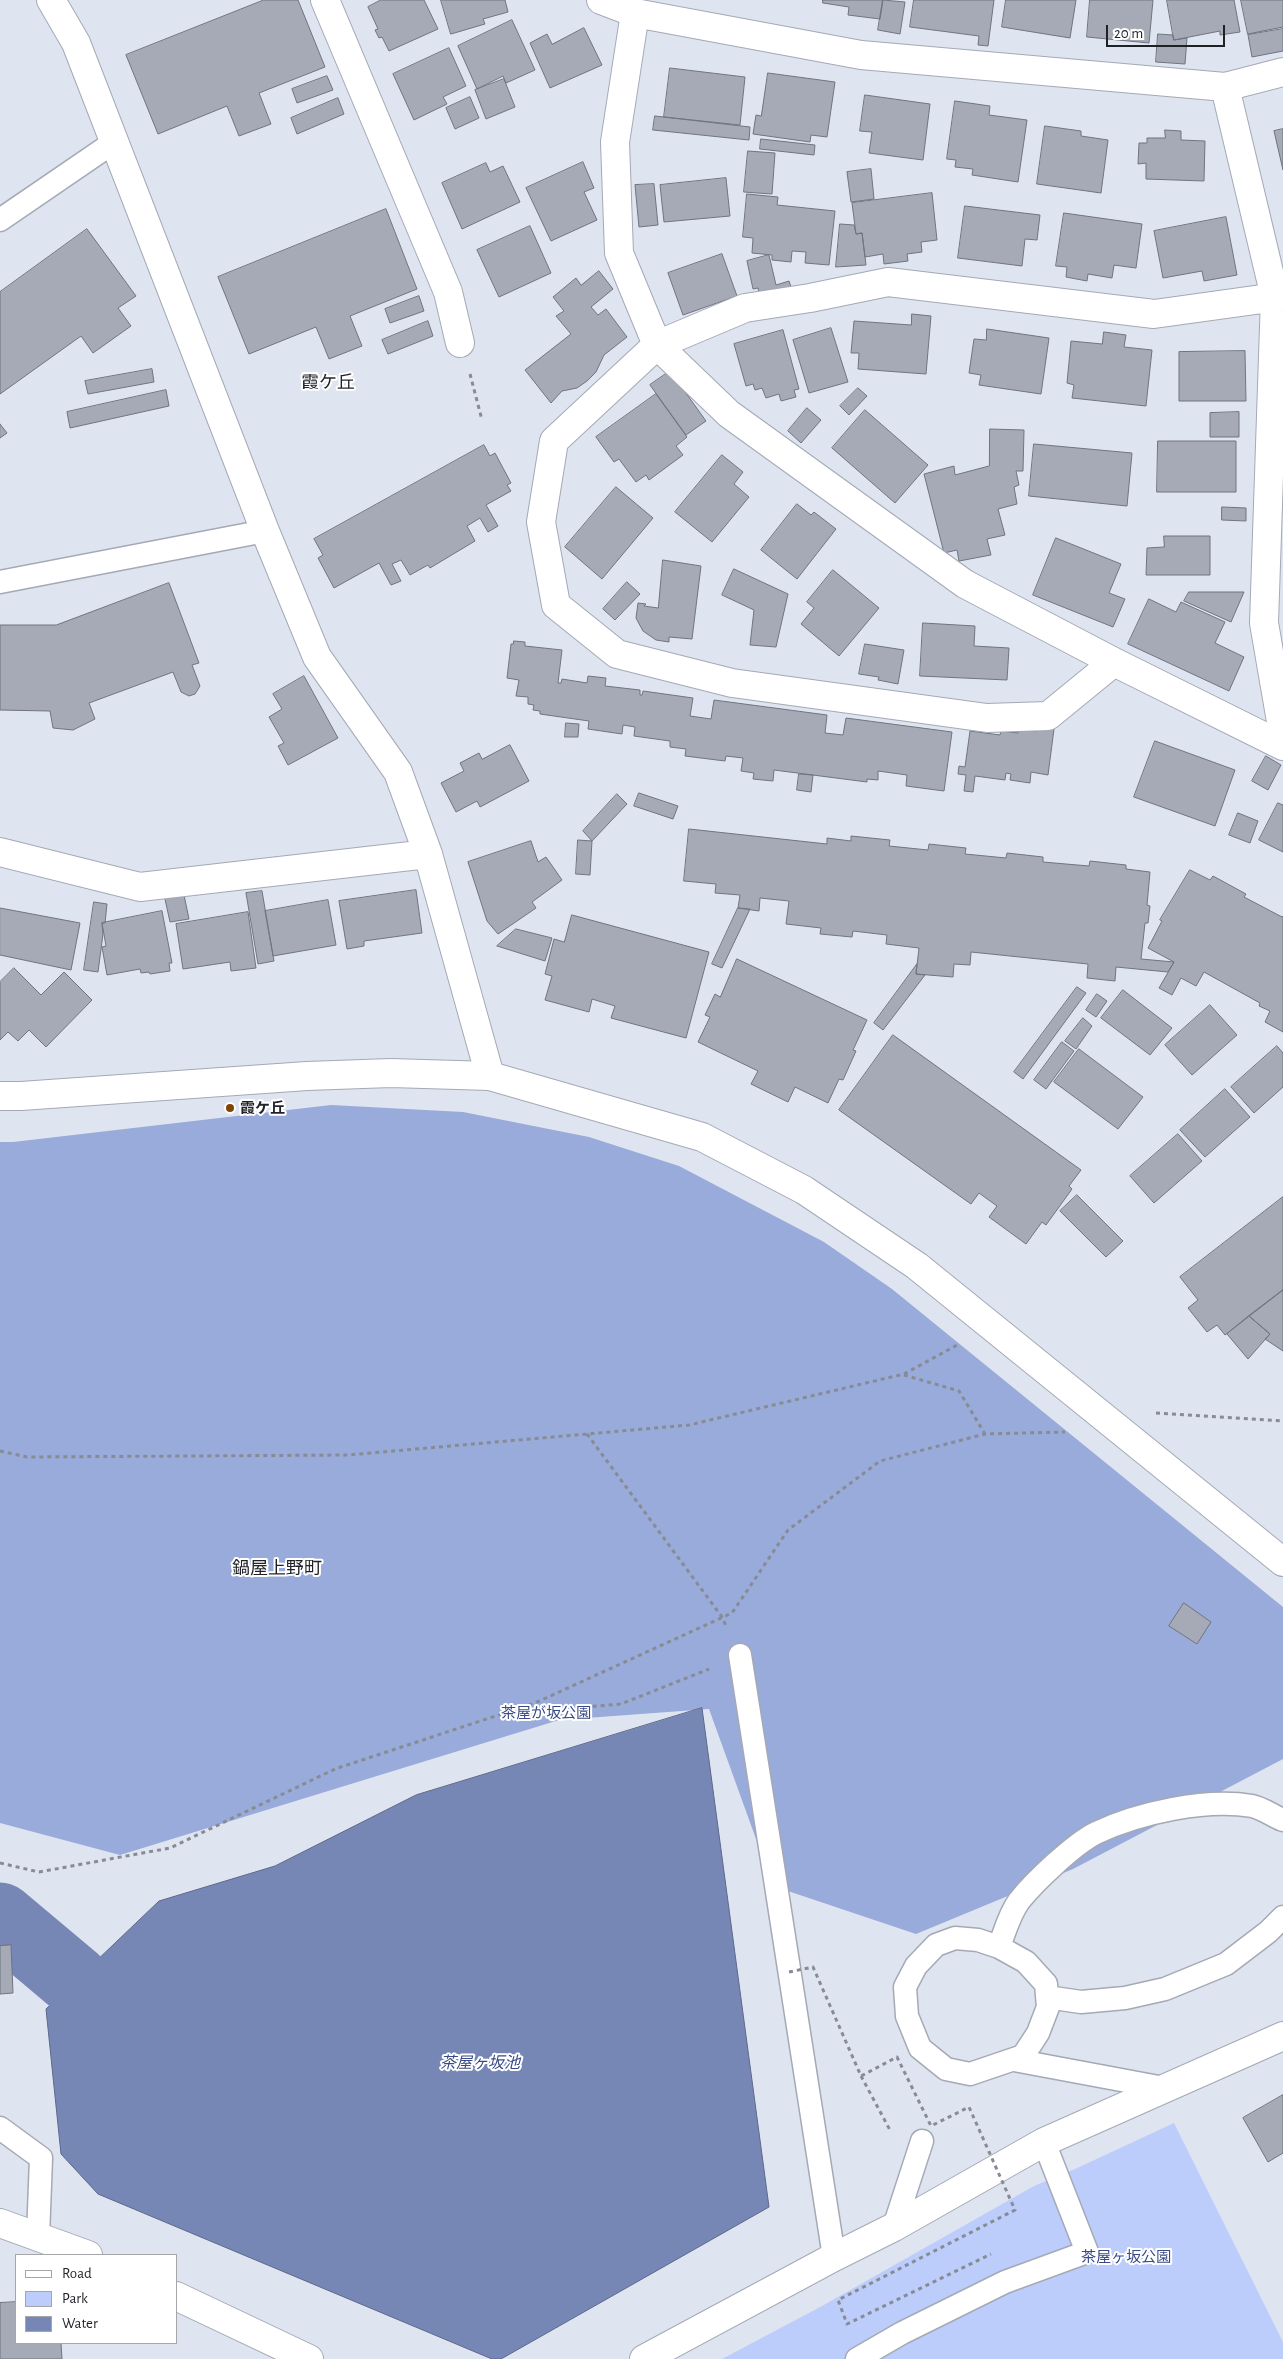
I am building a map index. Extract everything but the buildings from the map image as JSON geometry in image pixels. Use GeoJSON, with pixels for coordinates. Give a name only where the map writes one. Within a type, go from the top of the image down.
{"type":"FeatureCollection","features":[{"type":"Feature","properties":{"kind":"street"},"geometry":{"type":"LineString","coordinates":[[50,0],[76,43],[265,531],[317,657],[398,772],[428,854],[490,1076]]}},
{"type":"Feature","properties":{"kind":"street"},"geometry":{"type":"LineString","coordinates":[[325,0],[448,292],[460,343]]}},
{"type":"Feature","properties":{"kind":"street"},"geometry":{"type":"LineString","coordinates":[[601,0],[635,13],[861,55],[1225,87],[1283,72]]}},
{"type":"Feature","properties":{"kind":"street"},"geometry":{"type":"LineString","coordinates":[[635,13],[615,142],[619,253],[657,345],[729,414],[965,584],[1114,662],[1283,746]]}},
{"type":"Feature","properties":{"kind":"street"},"geometry":{"type":"LineString","coordinates":[[1225,87],[1279,297],[1264,623],[1283,732]]}},
{"type":"Feature","properties":{"kind":"street"},"geometry":{"type":"LineString","coordinates":[[1114,662],[1048,716],[987,718],[732,683],[617,654],[556,605],[541,522],[554,441],[657,345],[745,308],[810,298],[888,282],[1154,314],[1279,297]]}},
{"type":"Feature","properties":{"kind":"street"},"geometry":{"type":"LineString","coordinates":[[0,852],[140,887],[428,854]]}},
{"type":"Feature","properties":{"kind":"street"},"geometry":{"type":"LineString","coordinates":[[0,1096],[307,1076],[391,1073],[490,1076],[702,1137],[804,1190],[917,1266],[1283,1562]]}},
{"type":"Feature","properties":{"kind":"street"},"geometry":{"type":"LineString","coordinates":[[651,2357],[834,2257],[894,2227],[1044,2142],[1283,2036]]}},
{"type":"Feature","properties":{"kind":"street"},"geometry":{"type":"LineString","coordinates":[[0,2222],[85,2254]]}},
{"type":"Feature","properties":{"kind":"street"},"geometry":{"type":"LineString","coordinates":[[178,2297],[309,2359]]}},
{"type":"Feature","properties":{"kind":"lane"},"geometry":{"type":"LineString","coordinates":[[0,220],[114,142]]}},
{"type":"Feature","properties":{"kind":"lane"},"geometry":{"type":"LineString","coordinates":[[0,582],[265,531]]}},
{"type":"Feature","properties":{"kind":"lane"},"geometry":{"type":"LineString","coordinates":[[740,1655],[834,2257]]}},
{"type":"Feature","properties":{"kind":"lane"},"geometry":{"type":"LineString","coordinates":[[999,1946],[1019,1901],[1051,1867],[1094,1834],[1138,1817],[1218,1803],[1253,1807],[1283,1820]]}},
{"type":"Feature","properties":{"kind":"lane"},"geometry":{"type":"LineString","coordinates":[[1047,1997],[1081,2002],[1125,1998],[1166,1989],[1226,1964],[1268,1932],[1283,1917]]}},
{"type":"Feature","properties":{"kind":"lane"},"geometry":{"type":"LineString","coordinates":[[955,1938],[978,1940],[999,1946],[1026,1962],[1046,1984],[1048,2007],[1038,2033],[1023,2056],[1014,2060],[970,2074],[946,2069],[920,2048],[907,2016],[905,1987],[916,1966],[936,1945],[955,1938]]}},
{"type":"Feature","properties":{"kind":"lane"},"geometry":{"type":"LineString","coordinates":[[1014,2060],[1164,2088]]}},
{"type":"Feature","properties":{"kind":"lane"},"geometry":{"type":"LineString","coordinates":[[0,2128],[41,2158],[38,2237]]}},
{"type":"Feature","properties":{"kind":"lane"},"geometry":{"type":"LineString","coordinates":[[894,2227],[922,2141]]}},
{"type":"Feature","properties":{"kind":"lane"},"geometry":{"type":"LineString","coordinates":[[857,2359],[902,2333],[1005,2282],[1087,2252],[1044,2142]]}},
{"type":"Feature","properties":{"kind":"path"},"geometry":{"type":"LineString","coordinates":[[476,394],[482,420]]}},
{"type":"Feature","properties":{"kind":"path"},"geometry":{"type":"LineString","coordinates":[[0,1451],[27,1457],[348,1455],[689,1425],[904,1374],[967,1340],[983,1320]]}},
{"type":"Feature","properties":{"kind":"path"},"geometry":{"type":"LineString","coordinates":[[904,1374],[960,1391],[985,1434]]}},
{"type":"Feature","properties":{"kind":"path"},"geometry":{"type":"LineString","coordinates":[[1154,1413],[1283,1421]]}},
{"type":"Feature","properties":{"kind":"path"},"geometry":{"type":"LineString","coordinates":[[0,1863],[39,1872],[170,1848],[335,1769],[535,1703],[732,1613],[788,1530],[880,1461],[985,1434],[1121,1431]]}},
{"type":"Feature","properties":{"kind":"path"},"geometry":{"type":"LineString","coordinates":[[588,1434],[722,1617]]}},
{"type":"Feature","properties":{"kind":"path"},"geometry":{"type":"LineString","coordinates":[[499,1715],[621,1704],[681,1681],[740,1655]]}},
{"type":"Feature","properties":{"kind":"path"},"geometry":{"type":"LineString","coordinates":[[789,1972],[812,1967],[861,2076],[912,2172]]}},
{"type":"Feature","properties":{"kind":"path"},"geometry":{"type":"LineString","coordinates":[[861,2076],[897,2057],[931,2126],[969,2107],[1015,2210],[838,2300],[847,2324],[991,2254]]}},
{"type":"Feature","properties":{"kind":"path"},"geometry":{"type":"LineString","coordinates":[[922,2141],[946,2069]]}},
{"type":"Feature","properties":{"kind":"green space","name":"茶屋が坂公園"},"geometry":{"type":"Polygon","coordinates":[[[331,1105],[463,1112],[589,1137],[679,1166],[824,1242],[892,1289],[1283,1607],[1283,1759],[1073,1869],[916,1934],[773,1886],[709,1709],[559,1720],[120,1855],[0,1823],[0,1142],[331,1105]]]}},
{"type":"Feature","properties":{"kind":"green space","name":"茶屋ヶ坂公園"},"geometry":{"type":"Polygon","coordinates":[[[1174,2123],[1283,2342],[1283,2359],[722,2359],[822,2306],[1034,2186],[1174,2123]]]}},
{"type":"Feature","properties":{"kind":"water","name":"茶屋ヶ坂池"},"geometry":{"type":"Polygon","coordinates":[[[702,1708],[769,2207],[501,2359],[492,2359],[98,2194],[61,2154],[46,2009],[159,1901],[275,1866],[416,1795],[702,1708]]]}},
{"type":"Feature","properties":{"kind":"waterway"},"geometry":{"type":"LineString","coordinates":[[0,1918],[75,1981]]}},
{"type":"Feature","properties":{"kind":"place","name":"霞ケ丘"},"geometry":{"type":"Point","coordinates":[230,1108]}},
{"type":"Feature","properties":{"kind":"district","name":"霞ケ丘"},"geometry":{"type":"Point","coordinates":[328,383]}},
{"type":"Feature","properties":{"kind":"district","name":"鍋屋上野町"},"geometry":{"type":"Point","coordinates":[277,1569]}}]}
